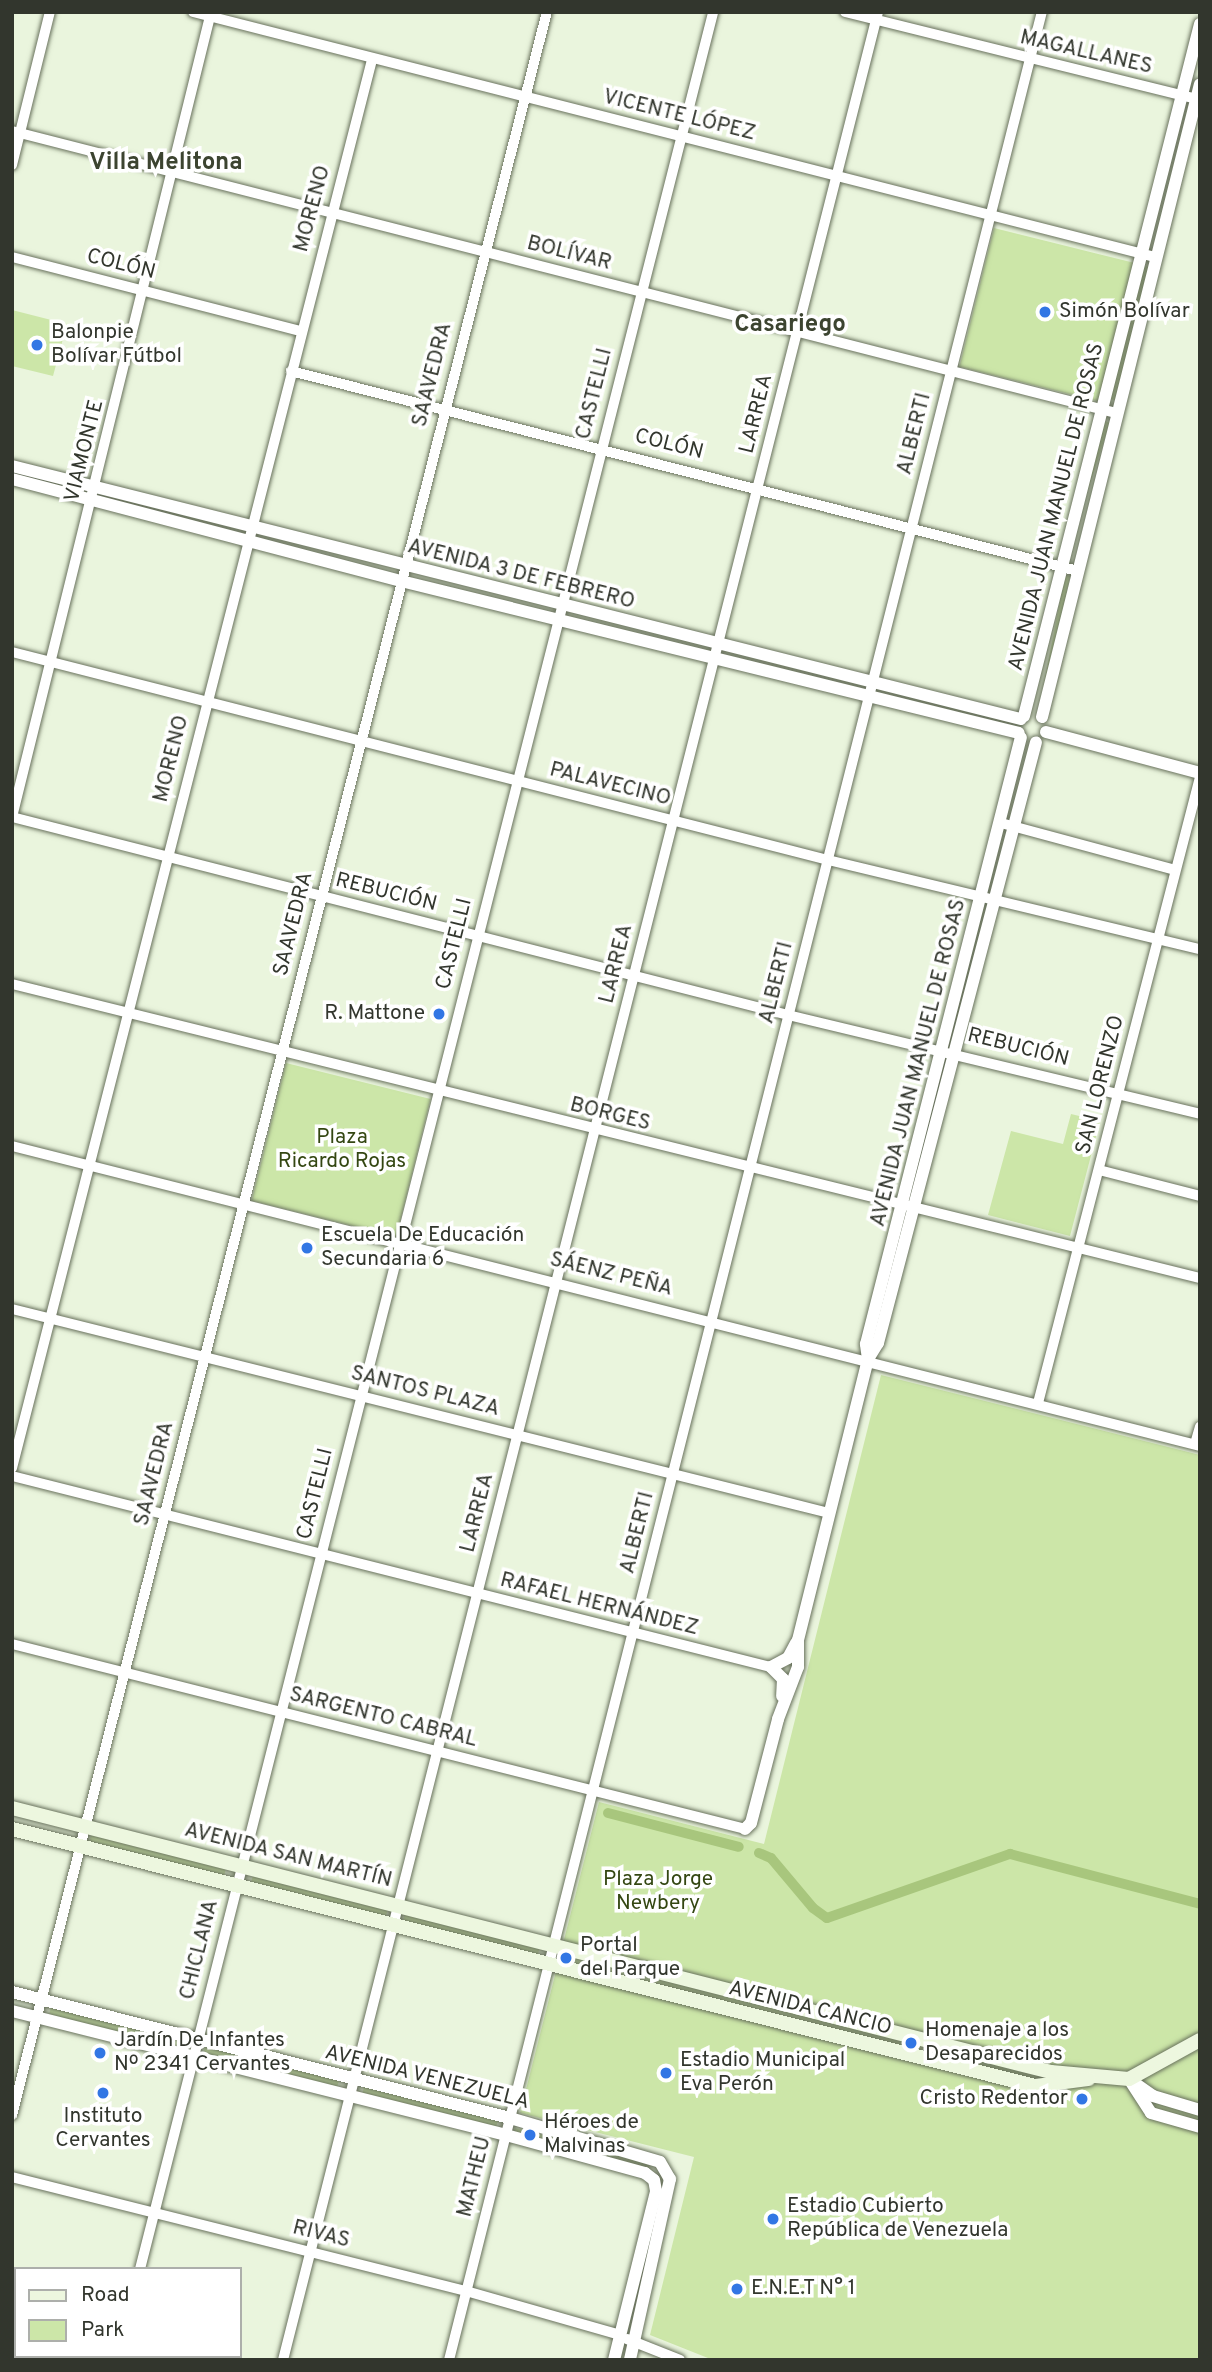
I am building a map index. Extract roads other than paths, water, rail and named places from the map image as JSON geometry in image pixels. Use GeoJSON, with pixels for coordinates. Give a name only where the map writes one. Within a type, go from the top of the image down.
{"type":"FeatureCollection","features":[{"type":"Feature","properties":{"kind":"main road","name":"AVENIDA SAN MARTÍN"},"geometry":{"type":"LineString","coordinates":[[12,1808],[554,1944]]}},
{"type":"Feature","properties":{"kind":"main road","name":"AVENIDA SAN MARTÍN"},"geometry":{"type":"LineString","coordinates":[[12,1829],[549,1964]]}},
{"type":"Feature","properties":{"kind":"main road","name":"AVENIDA CANCIO"},"geometry":{"type":"LineString","coordinates":[[554,1944],[1051,2072],[1129,2079]]}},
{"type":"Feature","properties":{"kind":"main road","name":"AVENIDA CANCIO"},"geometry":{"type":"LineString","coordinates":[[549,1964],[1035,2086],[1104,2076]]}},
{"type":"Feature","properties":{"kind":"main road"},"geometry":{"type":"LineString","coordinates":[[882,2049],[888,2029]]}},
{"type":"Feature","properties":{"kind":"main road"},"geometry":{"type":"LineString","coordinates":[[1129,2079],[1200,2040]]}},
{"type":"Feature","properties":{"kind":"street"},"geometry":{"type":"LineString","coordinates":[[12,165],[16,132],[50,12]]}},
{"type":"Feature","properties":{"kind":"street","name":"VICENTE LÓPEZ"},"geometry":{"type":"LineString","coordinates":[[193,12],[211,14],[372,60],[1155,257]]}},
{"type":"Feature","properties":{"kind":"street","name":"SAAVEDRA"},"geometry":{"type":"LineString","coordinates":[[12,2115],[547,12]]}},
{"type":"Feature","properties":{"kind":"street","name":"CASTELLI"},"geometry":{"type":"LineString","coordinates":[[237,1886],[560,605],[713,12]]}},
{"type":"Feature","properties":{"kind":"street","name":"MAGALLANES"},"geometry":{"type":"LineString","coordinates":[[845,12],[878,16],[1030,60],[1196,99]]}},
{"type":"Feature","properties":{"kind":"street","name":"ALBERTI"},"geometry":{"type":"LineString","coordinates":[[549,1964],[1042,12]]}},
{"type":"Feature","properties":{"kind":"street","name":"VIAMONTE"},"geometry":{"type":"LineString","coordinates":[[12,817],[211,14]]}},
{"type":"Feature","properties":{"kind":"street","name":"LARREA"},"geometry":{"type":"LineString","coordinates":[[283,2360],[878,16]]}},
{"type":"Feature","properties":{"kind":"street","name":"AVENIDA JUAN MANUEL DE ROSAS"},"geometry":{"type":"LineString","coordinates":[[1042,717],[1078,571],[1140,253],[1200,24]]}},
{"type":"Feature","properties":{"kind":"street","name":"MORENO"},"geometry":{"type":"LineString","coordinates":[[12,1468],[372,60]]}},
{"type":"Feature","properties":{"kind":"street","name":"AVENIDA JUAN MANUEL DE ROSAS"},"geometry":{"type":"LineString","coordinates":[[1023,717],[1155,257],[1200,84]]}},
{"type":"Feature","properties":{"kind":"street","name":"BOLÍVAR"},"geometry":{"type":"LineString","coordinates":[[16,132],[951,373],[1110,411]]}},
{"type":"Feature","properties":{"kind":"street","name":"COLÓN"},"geometry":{"type":"LineString","coordinates":[[12,257],[302,331]]}},
{"type":"Feature","properties":{"kind":"street","name":"COLÓN"},"geometry":{"type":"LineString","coordinates":[[291,371],[912,526],[1078,571]]}},
{"type":"Feature","properties":{"kind":"street","name":"AVENIDA 3 DE FEBRERO"},"geometry":{"type":"LineString","coordinates":[[13,470],[247,542],[557,619],[716,652],[870,691],[1020,735]]}},
{"type":"Feature","properties":{"kind":"street","name":"AVENIDA 3 DE FEBRERO"},"geometry":{"type":"LineString","coordinates":[[94,493],[251,526],[405,565],[560,605],[716,652]]}},
{"type":"Feature","properties":{"kind":"street","name":"PALAVECINO"},"geometry":{"type":"LineString","coordinates":[[12,652],[828,860],[1200,949]]}},
{"type":"Feature","properties":{"kind":"street","name":"AVENIDA 3 DE FEBRERO"},"geometry":{"type":"LineString","coordinates":[[870,691],[1023,717]]}},
{"type":"Feature","properties":{"kind":"street"},"geometry":{"type":"LineString","coordinates":[[1023,717],[1042,717],[1046,732],[1035,742],[1020,735],[1023,717]]}},
{"type":"Feature","properties":{"kind":"street"},"geometry":{"type":"LineString","coordinates":[[1046,732],[1200,775]]}},
{"type":"Feature","properties":{"kind":"street","name":"AVENIDA JUAN MANUEL DE ROSAS"},"geometry":{"type":"LineString","coordinates":[[1006,824],[1020,735]]}},
{"type":"Feature","properties":{"kind":"street","name":"AVENIDA JUAN MANUEL DE ROSAS"},"geometry":{"type":"LineString","coordinates":[[745,1829],[751,1823],[778,1720],[798,1667],[798,1640],[867,1359],[878,1343],[909,1204],[1006,824],[1035,742]]}},
{"type":"Feature","properties":{"kind":"street","name":"SAN LORENZO"},"geometry":{"type":"LineString","coordinates":[[1038,1404],[1200,775]]}},
{"type":"Feature","properties":{"kind":"street","name":"REBUCIÓN"},"geometry":{"type":"LineString","coordinates":[[12,817],[788,1016],[947,1051],[1200,1114]]}},
{"type":"Feature","properties":{"kind":"street"},"geometry":{"type":"LineString","coordinates":[[1006,824],[1175,870]]}},
{"type":"Feature","properties":{"kind":"street","name":"BORGES"},"geometry":{"type":"LineString","coordinates":[[12,984],[749,1170],[909,1204],[1200,1278]]}},
{"type":"Feature","properties":{"kind":"street","name":"SÁENZ PEÑA"},"geometry":{"type":"LineString","coordinates":[[12,1146],[867,1359],[1198,1445]]}},
{"type":"Feature","properties":{"kind":"street"},"geometry":{"type":"LineString","coordinates":[[1099,1170],[1200,1196]]}},
{"type":"Feature","properties":{"kind":"street","name":"SANTOS PLAZA"},"geometry":{"type":"LineString","coordinates":[[12,1309],[829,1513]]}},
{"type":"Feature","properties":{"kind":"street"},"geometry":{"type":"LineString","coordinates":[[1198,1445],[1200,1427]]}},
{"type":"Feature","properties":{"kind":"street","name":"RAFAEL HERNÁNDEZ"},"geometry":{"type":"LineString","coordinates":[[12,1476],[771,1667]]}},
{"type":"Feature","properties":{"kind":"street"},"geometry":{"type":"LineString","coordinates":[[778,1720],[783,1679],[771,1667],[788,1658],[798,1640]]}},
{"type":"Feature","properties":{"kind":"street","name":"SARGENTO CABRAL"},"geometry":{"type":"LineString","coordinates":[[12,1644],[745,1829]]}},
{"type":"Feature","properties":{"kind":"street","name":"CHICLANA"},"geometry":{"type":"LineString","coordinates":[[140,2267],[237,1886]]}},
{"type":"Feature","properties":{"kind":"street","name":"MATHEU"},"geometry":{"type":"LineString","coordinates":[[449,2360],[549,1964]]}},
{"type":"Feature","properties":{"kind":"street","name":"AVENIDA VENEZUELA"},"geometry":{"type":"LineString","coordinates":[[12,1993],[510,2118],[655,2160],[667,2170]]}},
{"type":"Feature","properties":{"kind":"street","name":"AVENIDA VENEZUELA"},"geometry":{"type":"LineString","coordinates":[[12,2011],[506,2135],[645,2173],[654,2180]]}},
{"type":"Feature","properties":{"kind":"street"},"geometry":{"type":"LineString","coordinates":[[1129,2079],[1140,2103],[1151,2113],[1200,2127]]}},
{"type":"Feature","properties":{"kind":"street","name":"AVENIDA CANCIO"},"geometry":{"type":"LineString","coordinates":[[1129,2079],[1153,2096],[1200,2110]]}},
{"type":"Feature","properties":{"kind":"street"},"geometry":{"type":"LineString","coordinates":[[630,2360],[627,2339],[656,2191],[654,2180],[667,2170]]}},
{"type":"Feature","properties":{"kind":"street"},"geometry":{"type":"LineString","coordinates":[[614,2360],[627,2339],[667,2170]]}},
{"type":"Feature","properties":{"kind":"street","name":"RIVAS"},"geometry":{"type":"LineString","coordinates":[[12,2177],[466,2291],[627,2339],[680,2360]]}},
{"type":"Feature","properties":{"kind":"waterway"},"geometry":{"type":"LineString","coordinates":[[608,1813],[739,1847]]}},
{"type":"Feature","properties":{"kind":"waterway"},"geometry":{"type":"LineString","coordinates":[[759,1853],[771,1858],[813,1908],[827,1918],[1010,1854],[1200,1904]]}},
{"type":"Feature","properties":{"kind":"place","name":"Simón Bolívar"},"geometry":{"type":"Point","coordinates":[1045,312]}},
{"type":"Feature","properties":{"kind":"place","name":"Balonpie Bolívar Fútbol"},"geometry":{"type":"Point","coordinates":[37,345]}},
{"type":"Feature","properties":{"kind":"place","name":"R. Mattone"},"geometry":{"type":"Point","coordinates":[439,1014]}},
{"type":"Feature","properties":{"kind":"place","name":"Escuela De Educación Secundaria 6"},"geometry":{"type":"Point","coordinates":[307,1248]}},
{"type":"Feature","properties":{"kind":"place","name":"Portal del Parque"},"geometry":{"type":"Point","coordinates":[566,1958]}},
{"type":"Feature","properties":{"kind":"place","name":"Homenaje a los Desaparecidos"},"geometry":{"type":"Point","coordinates":[911,2043]}},
{"type":"Feature","properties":{"kind":"place","name":"Jardín De Infantes Nº 2341 Cervantes"},"geometry":{"type":"Point","coordinates":[100,2053]}},
{"type":"Feature","properties":{"kind":"place","name":"Estadio Municipal Eva Perón"},"geometry":{"type":"Point","coordinates":[666,2073]}},
{"type":"Feature","properties":{"kind":"place","name":"Instituto Cervantes"},"geometry":{"type":"Point","coordinates":[103,2093]}},
{"type":"Feature","properties":{"kind":"place","name":"Cristo Redentor"},"geometry":{"type":"Point","coordinates":[1082,2099]}},
{"type":"Feature","properties":{"kind":"place","name":"Héroes de Malvinas"},"geometry":{"type":"Point","coordinates":[530,2135]}},
{"type":"Feature","properties":{"kind":"place","name":"Estadio Cubierto República de Venezuela"},"geometry":{"type":"Point","coordinates":[773,2219]}},
{"type":"Feature","properties":{"kind":"place","name":"E.N.E.T N° 1"},"geometry":{"type":"Point","coordinates":[737,2289]}},
{"type":"Feature","properties":{"kind":"district","name":"Villa Melitona"},"geometry":{"type":"Point","coordinates":[166,164]}},
{"type":"Feature","properties":{"kind":"district","name":"Casariego"},"geometry":{"type":"Point","coordinates":[790,326]}},
{"type":"Feature","properties":{"kind":"park label","name":"Plaza Ricardo Rojas"},"geometry":{"type":"Point","coordinates":[342,1150]}},
{"type":"Feature","properties":{"kind":"park label","name":"Plaza Jorge Newbery"},"geometry":{"type":"Point","coordinates":[658,1892]}}]}
